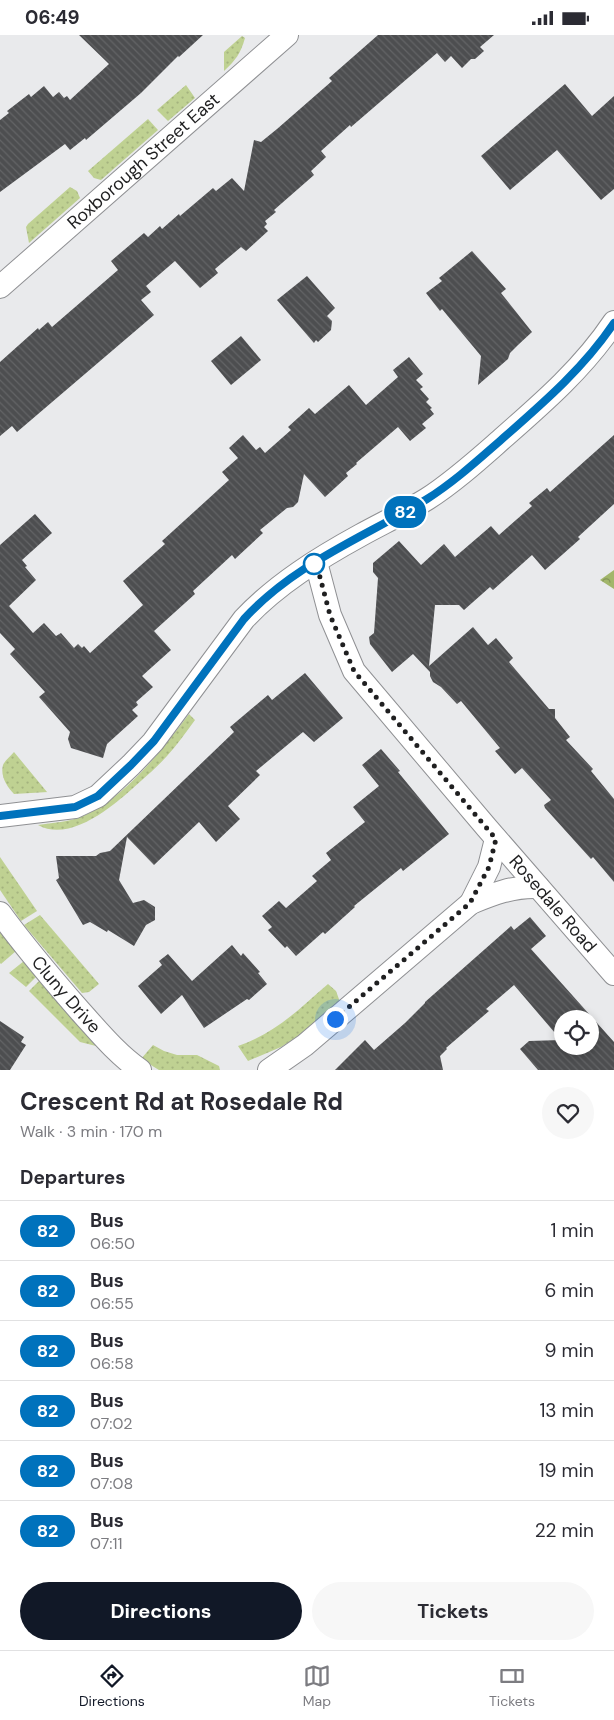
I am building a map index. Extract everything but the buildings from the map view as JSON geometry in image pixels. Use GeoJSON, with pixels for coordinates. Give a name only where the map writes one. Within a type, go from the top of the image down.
{"type":"FeatureCollection","features":[{"type":"Feature","properties":{"kind":"street"},"geometry":{"type":"LineString","coordinates":[[258,35],[261,57]]}},
{"type":"Feature","properties":{"kind":"street","name":"Roxborough Street East"},"geometry":{"type":"LineString","coordinates":[[4,279],[287,35]]}},
{"type":"Feature","properties":{"kind":"street"},"geometry":{"type":"LineString","coordinates":[[0,816],[75,807],[98,796],[154,741],[244,619],[258,604],[285,582],[316,562],[360,535],[412,507],[446,485],[529,416],[599,345],[614,323]]}},
{"type":"Feature","properties":{"kind":"street","name":"Rosedale Road"},"geometry":{"type":"LineString","coordinates":[[316,562],[330,615],[354,671],[496,839],[614,974]]}},
{"type":"Feature","properties":{"kind":"street"},"geometry":{"type":"LineString","coordinates":[[470,903],[489,867],[496,839]]}},
{"type":"Feature","properties":{"kind":"street"},"geometry":{"type":"LineString","coordinates":[[269,1070],[305,1045],[470,903],[522,886],[538,887]]}},
{"type":"Feature","properties":{"kind":"street","name":"Cluny Drive"},"geometry":{"type":"LineString","coordinates":[[0,913],[30,954],[100,1033],[124,1059],[140,1070]]}},
{"type":"Feature","properties":{"kind":"green space"},"geometry":{"type":"Polygon","coordinates":[[[242,36],[245,38],[239,52],[224,71],[224,52],[242,36]]]}},
{"type":"Feature","properties":{"kind":"green space"},"geometry":{"type":"Polygon","coordinates":[[[186,85],[195,98],[168,121],[157,110],[186,85]]]}},
{"type":"Feature","properties":{"kind":"green space"},"geometry":{"type":"Polygon","coordinates":[[[148,119],[158,130],[101,180],[94,178],[88,171],[148,119]]]}},
{"type":"Feature","properties":{"kind":"green space"},"geometry":{"type":"Polygon","coordinates":[[[70,187],[77,191],[80,198],[29,243],[26,227],[28,224],[70,187]]]}},
{"type":"Feature","properties":{"kind":"green space"},"geometry":{"type":"Polygon","coordinates":[[[614,570],[614,589],[600,580],[614,570]]]}},
{"type":"Feature","properties":{"kind":"green space"},"geometry":{"type":"Polygon","coordinates":[[[189,714],[195,720],[171,752],[148,775],[108,809],[80,825],[65,829],[51,829],[38,825],[78,818],[113,798],[142,772],[189,714]]]}},
{"type":"Feature","properties":{"kind":"green space"},"geometry":{"type":"Polygon","coordinates":[[[14,752],[48,792],[14,794],[11,791],[5,781],[2,769],[4,763],[14,752]]]}},
{"type":"Feature","properties":{"kind":"green space"},"geometry":{"type":"Polygon","coordinates":[[[0,857],[37,911],[21,921],[0,890],[0,857]]]}},
{"type":"Feature","properties":{"kind":"green space"},"geometry":{"type":"Polygon","coordinates":[[[40,915],[99,984],[89,992],[82,993],[24,925],[40,915]]]}},
{"type":"Feature","properties":{"kind":"green space"},"geometry":{"type":"Polygon","coordinates":[[[0,930],[16,951],[1,964],[0,963],[0,930]]]}},
{"type":"Feature","properties":{"kind":"green space"},"geometry":{"type":"Polygon","coordinates":[[[24,961],[37,976],[26,987],[9,973],[24,961]]]}},
{"type":"Feature","properties":{"kind":"green space"},"geometry":{"type":"Polygon","coordinates":[[[41,979],[98,1045],[80,1042],[29,991],[41,979]]]}},
{"type":"Feature","properties":{"kind":"green space"},"geometry":{"type":"Polygon","coordinates":[[[328,984],[336,991],[340,1002],[305,1032],[281,1047],[248,1061],[238,1046],[276,1027],[328,984]]]}},
{"type":"Feature","properties":{"kind":"green space"},"geometry":{"type":"Polygon","coordinates":[[[153,1045],[177,1055],[197,1055],[219,1066],[220,1070],[159,1070],[141,1059],[153,1045]]]}},
{"type":"Feature","properties":{"kind":"bus line","name":"82"},"geometry":{"type":"LineString","coordinates":[[0,816],[75,807],[98,796],[154,741],[244,619],[270,593],[360,535],[404,512],[446,485],[536,409],[599,345],[614,323]]}},
{"type":"Feature","properties":{"kind":"route"},"geometry":{"type":"LineString","coordinates":[[314,564],[316,562],[330,615],[354,671],[496,839],[489,867],[470,903],[335,1019]]}}]}
